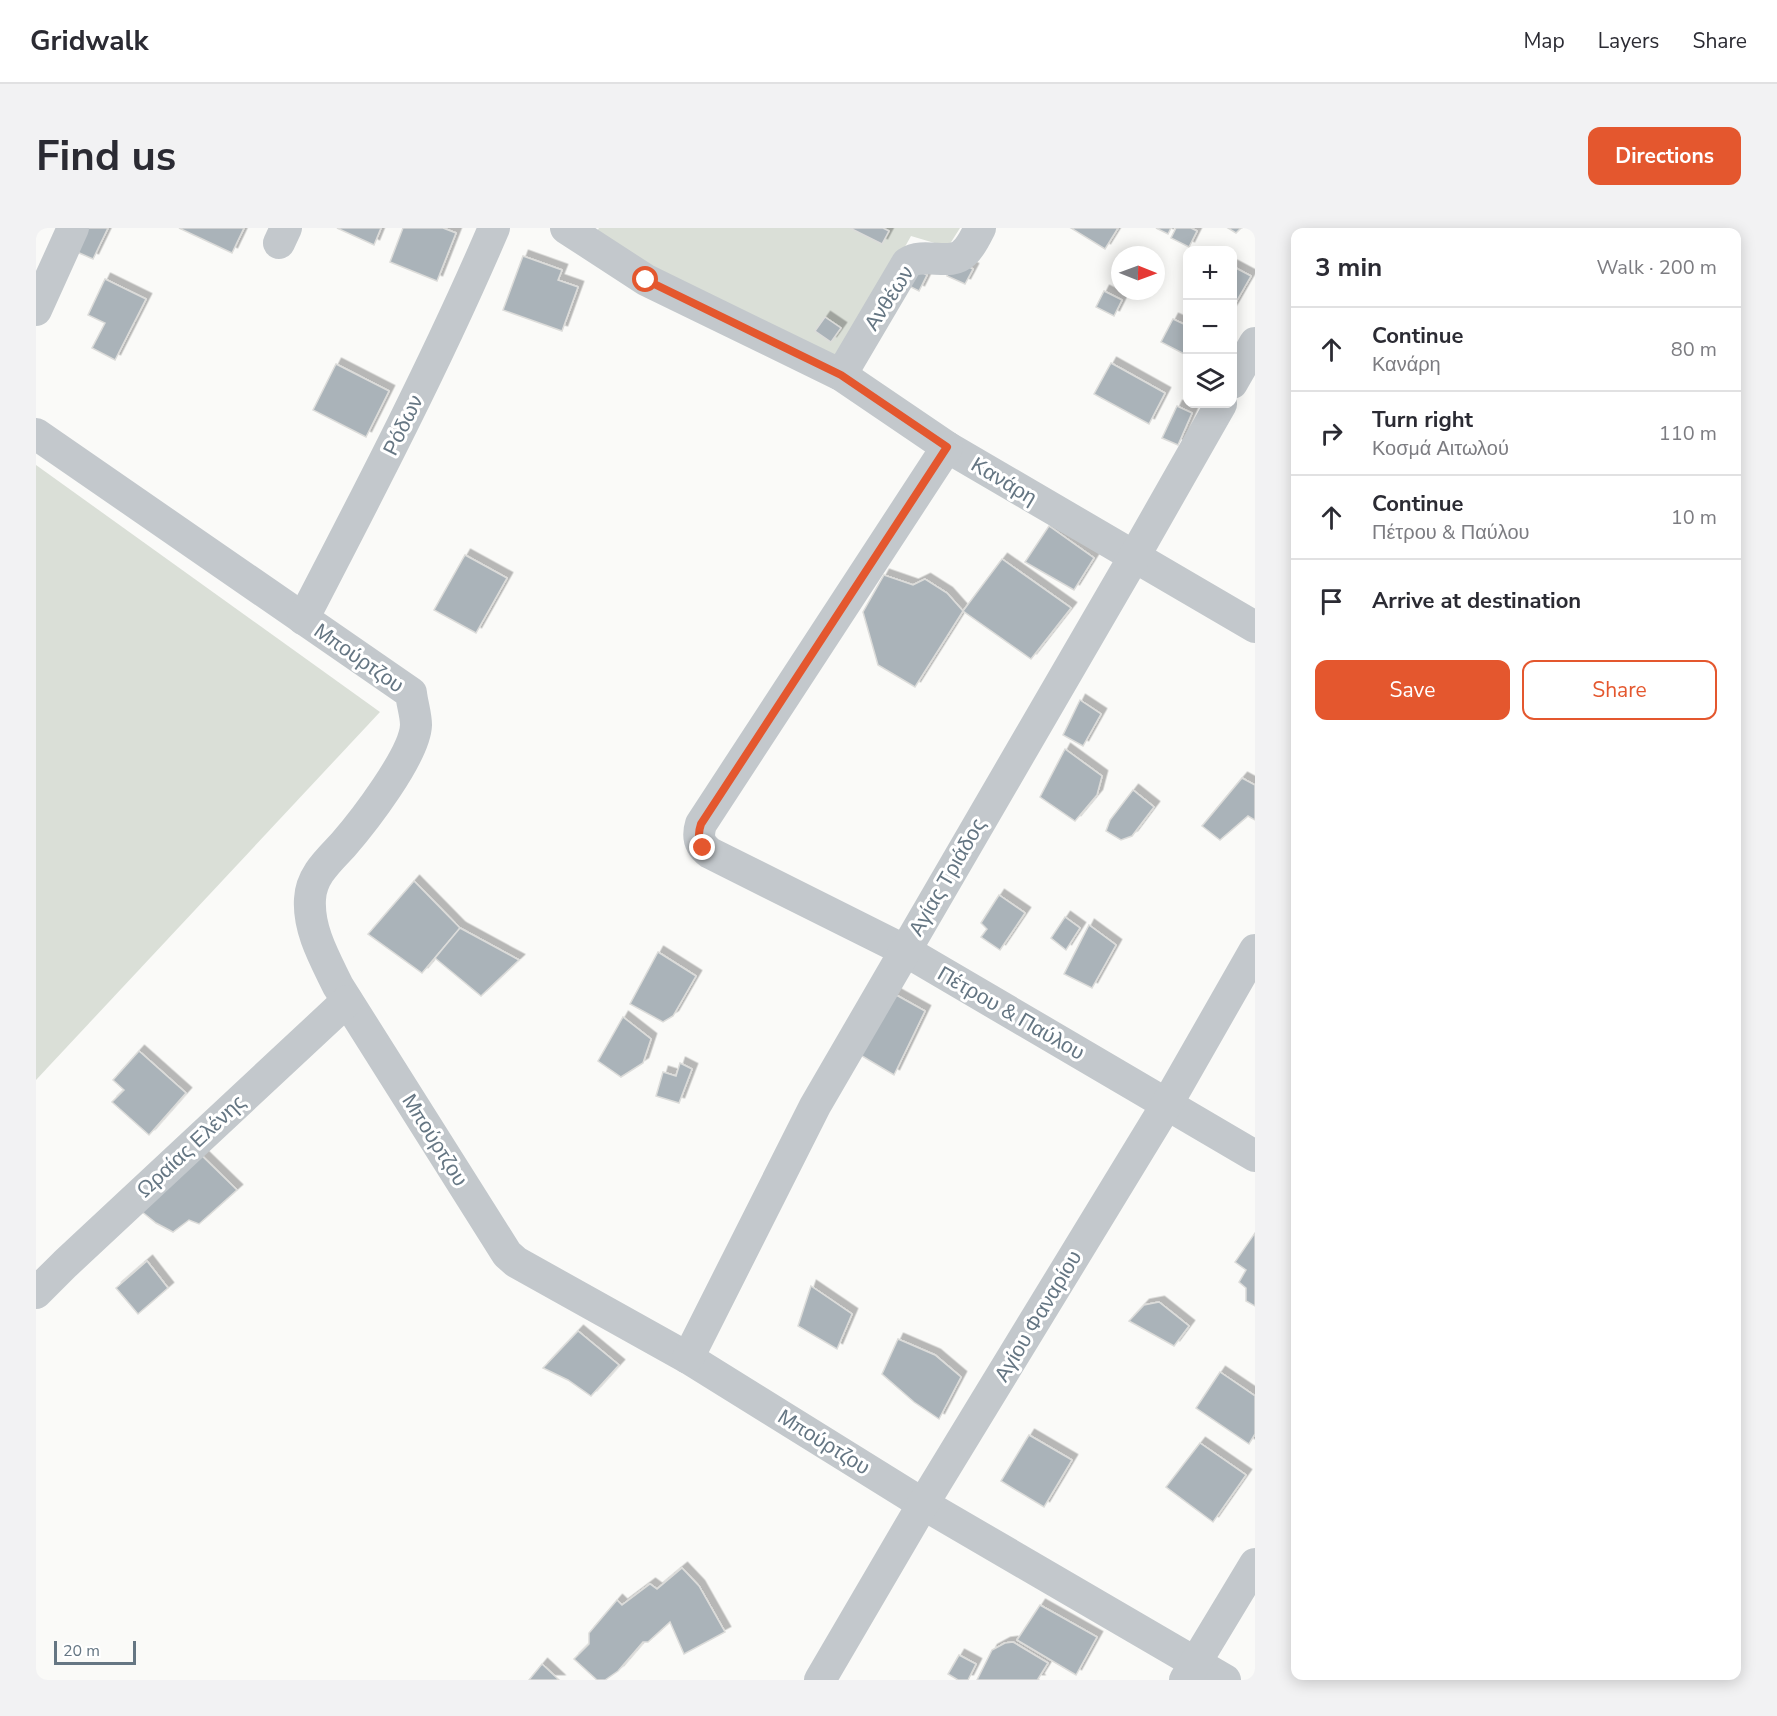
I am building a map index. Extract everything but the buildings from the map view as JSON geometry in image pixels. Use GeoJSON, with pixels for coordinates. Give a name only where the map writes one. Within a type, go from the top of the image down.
{"type":"FeatureCollection","features":[{"type":"Feature","properties":{"kind":"street"},"geometry":{"type":"LineString","coordinates":[[36,310],[73,228]]}},
{"type":"Feature","properties":{"kind":"street","name":"Ρόδων"},"geometry":{"type":"LineString","coordinates":[[303,619],[409,415],[462,304],[494,228]]}},
{"type":"Feature","properties":{"kind":"street","name":"Ανθέων"},"geometry":{"type":"LineString","coordinates":[[841,375],[907,263],[917,258],[950,259],[960,256],[968,249],[980,228]]}},
{"type":"Feature","properties":{"kind":"street","name":"Κανάρη"},"geometry":{"type":"LineString","coordinates":[[578,231],[646,280],[841,375],[947,447],[1255,627]]}},
{"type":"Feature","properties":{"kind":"street"},"geometry":{"type":"LineString","coordinates":[[1237,376],[1255,343]]}},
{"type":"Feature","properties":{"kind":"street","name":"Αγίας Τριάδος"},"geometry":{"type":"LineString","coordinates":[[688,1358],[815,1106],[1219,408]]}},
{"type":"Feature","properties":{"kind":"street","name":"Μπούρτζου"},"geometry":{"type":"LineString","coordinates":[[36,434],[411,693],[416,725],[411,748],[384,792],[349,838],[320,870],[312,885],[310,900],[312,919],[318,943],[338,986],[507,1254],[516,1262],[688,1358],[1190,1672],[1225,1680]]}},
{"type":"Feature","properties":{"kind":"street","name":"Πέτρου & Παύλου"},"geometry":{"type":"LineString","coordinates":[[947,447],[701,824],[699,840],[703,848],[710,853],[904,950],[1255,1156]]}},
{"type":"Feature","properties":{"kind":"street","name":"Αγίου Φαναρίου"},"geometry":{"type":"LineString","coordinates":[[820,1680],[923,1504],[1167,1104],[1255,951]]}},
{"type":"Feature","properties":{"kind":"street","name":"Ωραίας Ελένης"},"geometry":{"type":"LineString","coordinates":[[36,1293],[347,1001]]}},
{"type":"Feature","properties":{"kind":"street"},"geometry":{"type":"LineString","coordinates":[[1190,1672],[1255,1564]]}},
{"type":"Feature","properties":{"kind":"shaded area"},"geometry":{"type":"Polygon","coordinates":[[[599,228],[960,228],[948,247],[911,236],[835,372],[595,234],[599,228]]]}},
{"type":"Feature","properties":{"kind":"shaded area"},"geometry":{"type":"Polygon","coordinates":[[[36,465],[380,712],[36,1080],[36,465]]]}},
{"type":"Feature","properties":{"kind":"route"},"geometry":{"type":"LineString","coordinates":[[646,280],[841,375],[947,447],[701,824],[699,840],[703,848]]}}]}
